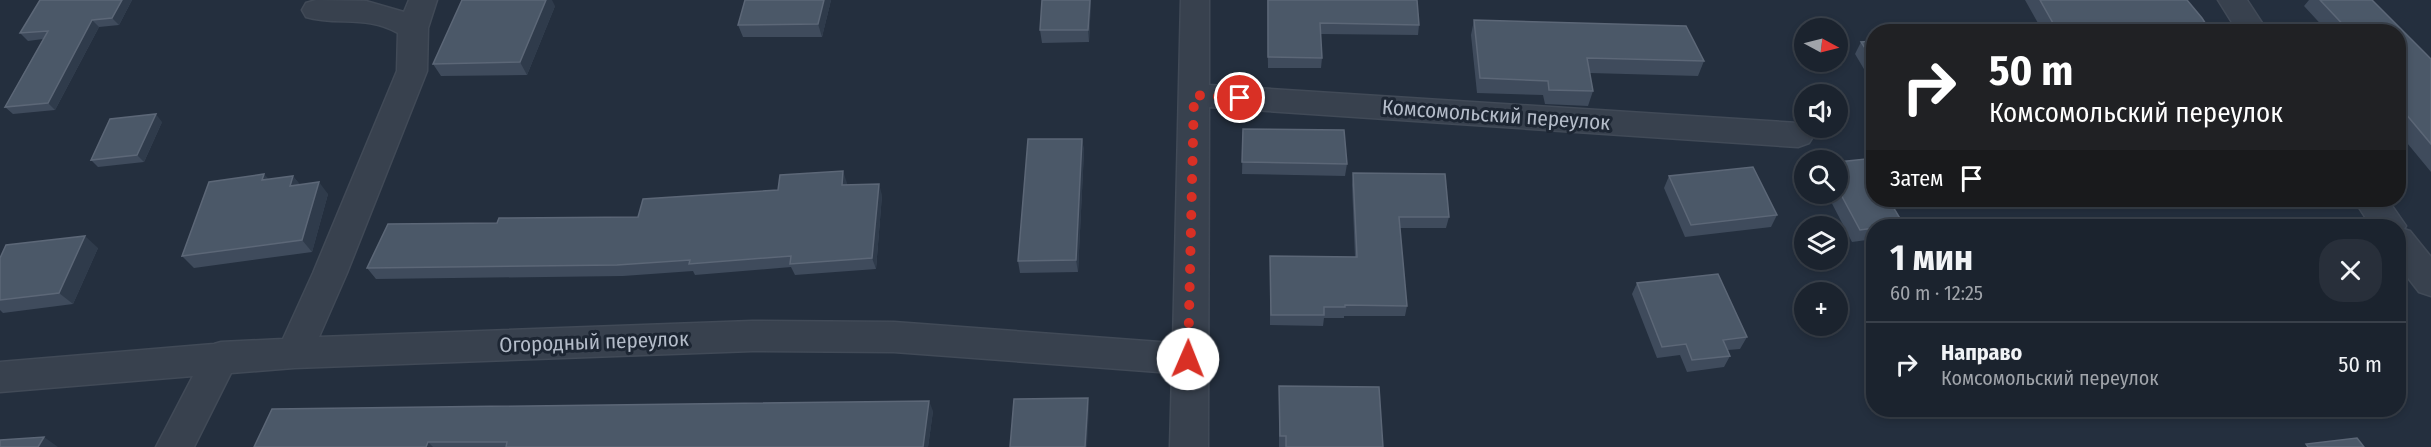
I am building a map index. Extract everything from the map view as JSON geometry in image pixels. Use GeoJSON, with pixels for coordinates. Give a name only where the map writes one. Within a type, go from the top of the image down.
{"type":"FeatureCollection","features":[{"type":"Feature","properties":{"kind":"street"},"geometry":{"type":"LineString","coordinates":[[1189,447],[1188,359],[1195,0]]}},
{"type":"Feature","properties":{"kind":"street"},"geometry":{"type":"LineString","coordinates":[[2232,0],[2248,24]]}},
{"type":"Feature","properties":{"kind":"street"},"geometry":{"type":"LineString","coordinates":[[294,353],[330,273],[412,71],[418,14],[393,16],[373,12],[316,10]]}},
{"type":"Feature","properties":{"kind":"street","name":"Комсомольский переулок"},"geometry":{"type":"LineString","coordinates":[[1194,95],[1794,135]]}},
{"type":"Feature","properties":{"kind":"street"},"geometry":{"type":"LineString","coordinates":[[2406,250],[2431,282]]}},
{"type":"Feature","properties":{"kind":"street","name":"Огородный переулок"},"geometry":{"type":"LineString","coordinates":[[0,377],[222,357],[294,353],[752,336],[894,337],[1188,359]]}},
{"type":"Feature","properties":{"kind":"street"},"geometry":{"type":"LineString","coordinates":[[175,447],[222,357]]}},
{"type":"Feature","properties":{"kind":"building"},"geometry":{"type":"Polygon","coordinates":[[[40,0],[122,0],[112,18],[92,20],[48,103],[5,107],[48,31],[20,33],[40,0]]]}},
{"type":"Feature","properties":{"kind":"building"},"geometry":{"type":"Polygon","coordinates":[[[462,0],[546,0],[520,62],[433,64],[462,0]]]}},
{"type":"Feature","properties":{"kind":"building"},"geometry":{"type":"Polygon","coordinates":[[[745,0],[824,0],[818,24],[738,25],[745,0]]]}},
{"type":"Feature","properties":{"kind":"building"},"geometry":{"type":"Polygon","coordinates":[[[1042,0],[1090,0],[1088,30],[1040,30],[1042,0]]]}},
{"type":"Feature","properties":{"kind":"building"},"geometry":{"type":"Polygon","coordinates":[[[1268,0],[1417,0],[1419,25],[1320,23],[1322,58],[1268,57],[1268,0]]]}},
{"type":"Feature","properties":{"kind":"building"},"geometry":{"type":"Polygon","coordinates":[[[2040,0],[2187,0],[2206,24],[2054,24],[2040,0]]]}},
{"type":"Feature","properties":{"kind":"building"},"geometry":{"type":"Polygon","coordinates":[[[2320,0],[2372,0],[2396,24],[2342,24],[2320,0]]]}},
{"type":"Feature","properties":{"kind":"building"},"geometry":{"type":"Polygon","coordinates":[[[1474,20],[1686,26],[1704,61],[1587,58],[1593,91],[1549,90],[1548,81],[1480,78],[1474,20]]]}},
{"type":"Feature","properties":{"kind":"building"},"geometry":{"type":"Polygon","coordinates":[[[2406,34],[2431,59],[2431,144],[2406,114],[2406,34]]]}},
{"type":"Feature","properties":{"kind":"building"},"geometry":{"type":"Polygon","coordinates":[[[156,114],[137,155],[91,160],[110,119],[156,114]]]}},
{"type":"Feature","properties":{"kind":"building"},"geometry":{"type":"Polygon","coordinates":[[[1243,129],[1344,130],[1347,164],[1242,162],[1243,129]]]}},
{"type":"Feature","properties":{"kind":"building"},"geometry":{"type":"Polygon","coordinates":[[[1028,139],[1082,139],[1076,260],[1018,261],[1028,139]]]}},
{"type":"Feature","properties":{"kind":"building"},"geometry":{"type":"Polygon","coordinates":[[[1866,159],[1866,207],[1893,207],[1900,219],[1866,219],[1866,229],[1860,230],[1846,204],[1848,204],[1848,161],[1866,159]]]}},
{"type":"Feature","properties":{"kind":"building"},"geometry":{"type":"Polygon","coordinates":[[[1753,167],[1777,215],[1691,225],[1669,176],[1753,167]]]}},
{"type":"Feature","properties":{"kind":"building"},"geometry":{"type":"Polygon","coordinates":[[[843,171],[842,185],[879,184],[872,258],[790,264],[791,256],[689,264],[690,260],[617,265],[367,268],[388,224],[497,223],[499,218],[638,217],[643,199],[778,190],[780,175],[843,171]]]}},
{"type":"Feature","properties":{"kind":"building"},"geometry":{"type":"Polygon","coordinates":[[[1353,173],[1445,174],[1449,217],[1399,217],[1407,306],[1345,305],[1345,307],[1324,307],[1324,315],[1271,315],[1270,256],[1357,257],[1353,173]]]}},
{"type":"Feature","properties":{"kind":"building"},"geometry":{"type":"Polygon","coordinates":[[[264,174],[262,180],[293,176],[290,186],[319,182],[302,240],[182,256],[209,182],[264,174]]]}},
{"type":"Feature","properties":{"kind":"building"},"geometry":{"type":"Polygon","coordinates":[[[85,236],[59,293],[0,300],[0,258],[6,245],[85,236]]]}},
{"type":"Feature","properties":{"kind":"building"},"geometry":{"type":"Polygon","coordinates":[[[1718,274],[1747,337],[1723,340],[1730,356],[1692,360],[1686,344],[1662,347],[1637,283],[1718,274]]]}},
{"type":"Feature","properties":{"kind":"building"},"geometry":{"type":"Polygon","coordinates":[[[1279,386],[1379,387],[1383,447],[1286,447],[1286,436],[1280,436],[1279,386]]]}},
{"type":"Feature","properties":{"kind":"building"},"geometry":{"type":"Polygon","coordinates":[[[1088,398],[1085,447],[1010,447],[1014,399],[1088,398]]]}},
{"type":"Feature","properties":{"kind":"building"},"geometry":{"type":"Polygon","coordinates":[[[929,401],[923,447],[506,447],[507,442],[428,442],[426,447],[254,447],[272,409],[929,401]]]}},
{"type":"Feature","properties":{"kind":"building"},"geometry":{"type":"Polygon","coordinates":[[[44,437],[38,447],[0,447],[0,440],[44,437]]]}},
{"type":"Feature","properties":{"kind":"building"},"geometry":{"type":"Polygon","coordinates":[[[2357,438],[2364,447],[2308,447],[2306,444],[2357,438]]]}},
{"type":"Feature","properties":{"kind":"route"},"geometry":{"type":"LineString","coordinates":[[1188,359],[1194,95],[1240,98]]}}]}
